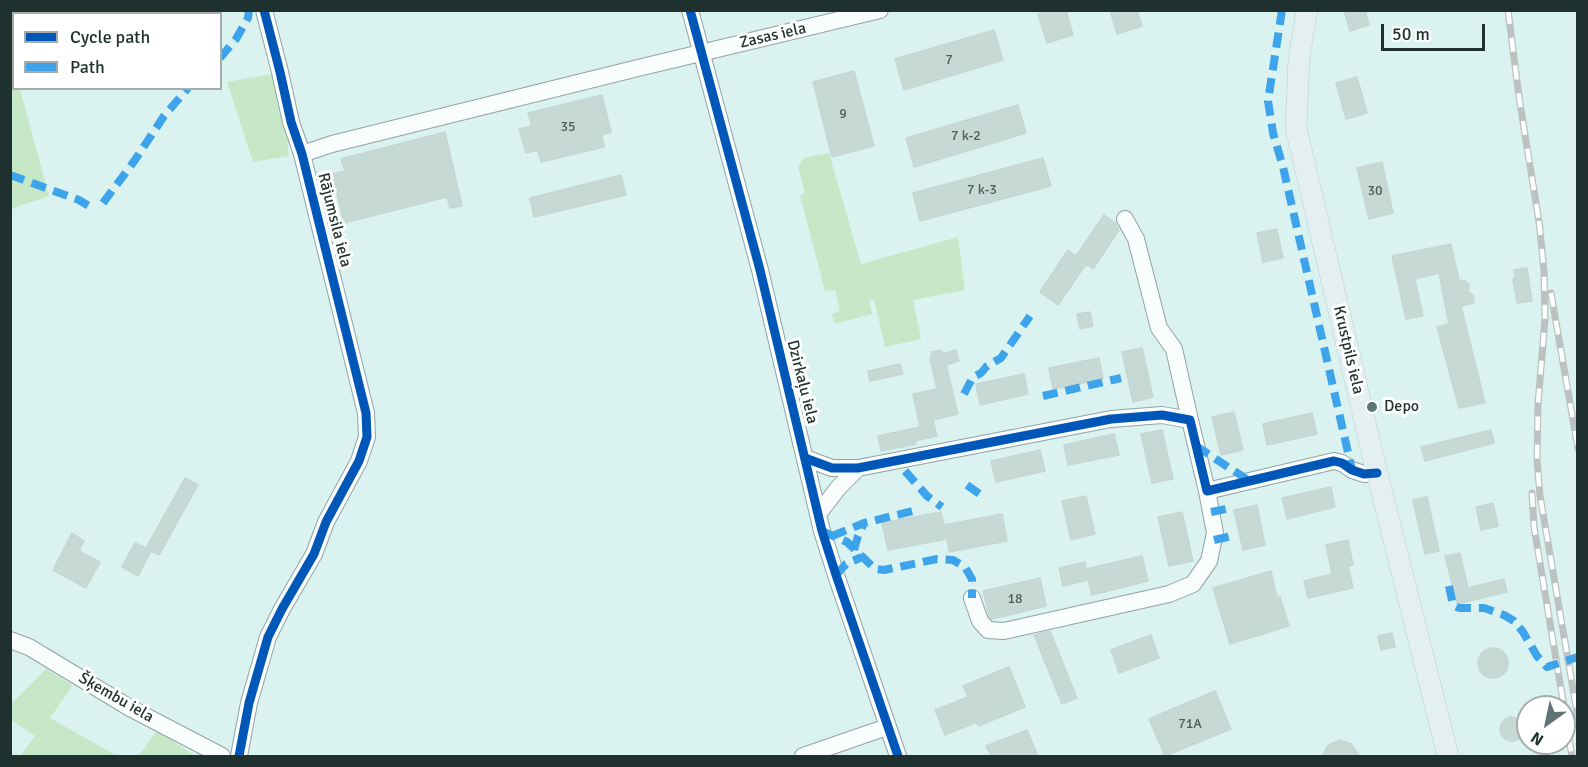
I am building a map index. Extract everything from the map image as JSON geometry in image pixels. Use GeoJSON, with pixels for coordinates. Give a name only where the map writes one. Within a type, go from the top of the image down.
{"type":"FeatureCollection","features":[{"type":"Feature","properties":{"kind":"main road","name":"Krustpils iela"},"geometry":{"type":"LineString","coordinates":[[1307,10],[1299,58],[1296,128],[1377,473],[1448,756]]}},
{"type":"Feature","properties":{"kind":"street","name":"Rājumsila iela"},"geometry":{"type":"LineString","coordinates":[[239,756],[249,703],[268,637],[314,554],[326,522],[359,461],[367,437],[366,413],[264,10]]}},
{"type":"Feature","properties":{"kind":"street","name":"Dzirkaļu iela"},"geometry":{"type":"LineString","coordinates":[[690,10],[760,270],[827,549],[898,756]]}},
{"type":"Feature","properties":{"kind":"street","name":"Zasas iela"},"geometry":{"type":"LineString","coordinates":[[302,154],[343,141],[880,10]]}},
{"type":"Feature","properties":{"kind":"street"},"geometry":{"type":"LineString","coordinates":[[972,598],[980,621],[988,630],[1004,631],[1169,594],[1193,584],[1209,561],[1215,533],[1174,349],[1159,328],[1136,239],[1125,219]]}},
{"type":"Feature","properties":{"kind":"street"},"geometry":{"type":"LineString","coordinates":[[806,458],[832,468],[858,468],[1111,419],[1162,415],[1190,420]]}},
{"type":"Feature","properties":{"kind":"street"},"geometry":{"type":"LineString","coordinates":[[1207,491],[1331,461],[1342,463],[1364,474],[1377,473]]}},
{"type":"Feature","properties":{"kind":"street"},"geometry":{"type":"LineString","coordinates":[[818,514],[839,487],[858,468]]}},
{"type":"Feature","properties":{"kind":"street","name":"Šķembu iela"},"geometry":{"type":"LineString","coordinates":[[10,640],[29,647],[130,708],[222,756]]}},
{"type":"Feature","properties":{"kind":"street"},"geometry":{"type":"LineString","coordinates":[[803,756],[887,727]]}},
{"type":"Feature","properties":{"kind":"green space"},"geometry":{"type":"Polygon","coordinates":[[[272,74],[285,125],[289,156],[253,162],[227,82],[272,74]]]}},
{"type":"Feature","properties":{"kind":"green space"},"geometry":{"type":"Polygon","coordinates":[[[12,83],[12,90],[20,90],[49,196],[11,209],[10,84],[12,83]]]}},
{"type":"Feature","properties":{"kind":"green space"},"geometry":{"type":"Polygon","coordinates":[[[829,153],[861,264],[958,237],[965,290],[913,300],[921,339],[885,347],[874,299],[869,300],[872,314],[835,324],[832,314],[840,311],[835,290],[825,291],[800,195],[805,193],[798,167],[803,158],[829,153]]]}},
{"type":"Feature","properties":{"kind":"green space"},"geometry":{"type":"Polygon","coordinates":[[[46,669],[73,685],[50,718],[117,756],[20,756],[35,736],[11,720],[11,704],[46,669]]]}},
{"type":"Feature","properties":{"kind":"green space"},"geometry":{"type":"Polygon","coordinates":[[[157,730],[195,756],[139,756],[157,730]]]}},
{"type":"Feature","properties":{"kind":"building"},"geometry":{"type":"Polygon","coordinates":[[[1052,10],[1066,10],[1073,35],[1047,43],[1038,14],[1052,10]]]}},
{"type":"Feature","properties":{"kind":"building"},"geometry":{"type":"Polygon","coordinates":[[[1110,10],[1137,10],[1142,26],[1117,34],[1110,10]]]}},
{"type":"Feature","properties":{"kind":"building"},"geometry":{"type":"Polygon","coordinates":[[[1344,10],[1365,10],[1369,25],[1350,31],[1344,10]]]}},
{"type":"Feature","properties":{"kind":"building"},"geometry":{"type":"Polygon","coordinates":[[[994,30],[1003,60],[904,90],[895,59],[994,30]]]}},
{"type":"Feature","properties":{"kind":"building"},"geometry":{"type":"Polygon","coordinates":[[[854,71],[874,146],[832,157],[813,82],[854,71]]]}},
{"type":"Feature","properties":{"kind":"building"},"geometry":{"type":"Polygon","coordinates":[[[1357,77],[1367,113],[1346,119],[1336,83],[1357,77]]]}},
{"type":"Feature","properties":{"kind":"building"},"geometry":{"type":"Polygon","coordinates":[[[602,95],[611,132],[602,135],[604,147],[541,162],[538,150],[526,153],[519,129],[532,126],[528,113],[602,95]]]}},
{"type":"Feature","properties":{"kind":"building"},"geometry":{"type":"Polygon","coordinates":[[[1018,105],[1026,133],[914,167],[906,138],[1018,105]]]}},
{"type":"Feature","properties":{"kind":"building"},"geometry":{"type":"Polygon","coordinates":[[[445,132],[462,206],[450,208],[447,197],[344,223],[332,174],[345,171],[341,159],[445,132]]]}},
{"type":"Feature","properties":{"kind":"building"},"geometry":{"type":"Polygon","coordinates":[[[1043,158],[1051,186],[920,221],[913,193],[1043,158]]]}},
{"type":"Feature","properties":{"kind":"building"},"geometry":{"type":"Polygon","coordinates":[[[1382,162],[1393,213],[1369,219],[1357,168],[1382,162]]]}},
{"type":"Feature","properties":{"kind":"building"},"geometry":{"type":"Polygon","coordinates":[[[621,175],[626,195],[534,217],[530,198],[621,175]]]}},
{"type":"Feature","properties":{"kind":"building"},"geometry":{"type":"Polygon","coordinates":[[[1104,215],[1115,223],[1119,230],[1093,269],[1086,264],[1058,305],[1040,292],[1068,250],[1076,256],[1104,215]]]}},
{"type":"Feature","properties":{"kind":"building"},"geometry":{"type":"Polygon","coordinates":[[[1277,229],[1283,258],[1263,262],[1257,233],[1277,229]]]}},
{"type":"Feature","properties":{"kind":"building"},"geometry":{"type":"Polygon","coordinates":[[[1451,244],[1459,280],[1469,284],[1468,292],[1473,295],[1474,303],[1461,306],[1485,403],[1459,408],[1437,327],[1449,324],[1439,273],[1415,279],[1423,316],[1406,319],[1392,256],[1451,244]]]}},
{"type":"Feature","properties":{"kind":"building"},"geometry":{"type":"Polygon","coordinates":[[[1527,268],[1532,301],[1517,303],[1513,279],[1515,279],[1514,270],[1527,268]]]}},
{"type":"Feature","properties":{"kind":"building"},"geometry":{"type":"Polygon","coordinates":[[[1090,312],[1093,326],[1080,329],[1077,314],[1090,312]]]}},
{"type":"Feature","properties":{"kind":"building"},"geometry":{"type":"Polygon","coordinates":[[[1142,348],[1153,397],[1133,402],[1122,352],[1142,348]]]}},
{"type":"Feature","properties":{"kind":"building"},"geometry":{"type":"Polygon","coordinates":[[[941,350],[942,354],[956,350],[959,361],[946,365],[958,414],[933,420],[937,436],[915,441],[916,444],[881,451],[878,436],[920,427],[913,394],[937,389],[930,358],[932,357],[931,352],[941,350]]]}},
{"type":"Feature","properties":{"kind":"building"},"geometry":{"type":"Polygon","coordinates":[[[1099,358],[1103,379],[1053,389],[1049,368],[1099,358]]]}},
{"type":"Feature","properties":{"kind":"building"},"geometry":{"type":"Polygon","coordinates":[[[900,364],[903,374],[870,381],[868,371],[900,364]]]}},
{"type":"Feature","properties":{"kind":"building"},"geometry":{"type":"Polygon","coordinates":[[[1024,374],[1028,394],[980,405],[976,384],[1024,374]]]}},
{"type":"Feature","properties":{"kind":"building"},"geometry":{"type":"Polygon","coordinates":[[[1234,412],[1243,450],[1221,455],[1212,417],[1234,412]]]}},
{"type":"Feature","properties":{"kind":"building"},"geometry":{"type":"Polygon","coordinates":[[[1312,413],[1317,434],[1267,445],[1263,424],[1312,413]]]}},
{"type":"Feature","properties":{"kind":"building"},"geometry":{"type":"Polygon","coordinates":[[[1162,430],[1173,479],[1152,483],[1141,434],[1162,430]]]}},
{"type":"Feature","properties":{"kind":"building"},"geometry":{"type":"Polygon","coordinates":[[[1491,430],[1494,443],[1425,461],[1421,447],[1491,430]]]}},
{"type":"Feature","properties":{"kind":"building"},"geometry":{"type":"Polygon","coordinates":[[[1114,434],[1119,455],[1068,465],[1064,445],[1114,434]]]}},
{"type":"Feature","properties":{"kind":"building"},"geometry":{"type":"Polygon","coordinates":[[[1040,450],[1045,471],[996,482],[991,461],[1040,450]]]}},
{"type":"Feature","properties":{"kind":"building"},"geometry":{"type":"Polygon","coordinates":[[[185,478],[198,485],[159,555],[151,551],[138,576],[122,567],[135,543],[146,548],[185,478]]]}},
{"type":"Feature","properties":{"kind":"building"},"geometry":{"type":"Polygon","coordinates":[[[1331,487],[1335,507],[1287,519],[1282,498],[1331,487]]]}},
{"type":"Feature","properties":{"kind":"building"},"geometry":{"type":"Polygon","coordinates":[[[1086,496],[1095,534],[1071,540],[1062,501],[1086,496]]]}},
{"type":"Feature","properties":{"kind":"building"},"geometry":{"type":"Polygon","coordinates":[[[1427,497],[1439,551],[1425,554],[1413,500],[1427,497]]]}},
{"type":"Feature","properties":{"kind":"building"},"geometry":{"type":"Polygon","coordinates":[[[1493,503],[1498,526],[1481,530],[1476,507],[1493,503]]]}},
{"type":"Feature","properties":{"kind":"building"},"geometry":{"type":"Polygon","coordinates":[[[1257,505],[1265,545],[1243,550],[1234,510],[1257,505]]]}},
{"type":"Feature","properties":{"kind":"building"},"geometry":{"type":"Polygon","coordinates":[[[941,512],[944,525],[1002,514],[1007,541],[949,552],[947,539],[888,550],[882,523],[941,512]]]}},
{"type":"Feature","properties":{"kind":"building"},"geometry":{"type":"Polygon","coordinates":[[[1182,512],[1193,561],[1169,566],[1158,517],[1182,512]]]}},
{"type":"Feature","properties":{"kind":"building"},"geometry":{"type":"Polygon","coordinates":[[[72,533],[84,541],[79,551],[100,562],[86,588],[53,570],[72,533]]]}},
{"type":"Feature","properties":{"kind":"building"},"geometry":{"type":"Polygon","coordinates":[[[1348,540],[1353,565],[1348,566],[1353,588],[1308,598],[1304,581],[1332,574],[1326,545],[1348,540]]]}},
{"type":"Feature","properties":{"kind":"building"},"geometry":{"type":"Polygon","coordinates":[[[1460,553],[1468,588],[1504,579],[1507,592],[1457,604],[1445,556],[1460,553]]]}},
{"type":"Feature","properties":{"kind":"building"},"geometry":{"type":"Polygon","coordinates":[[[1142,556],[1148,581],[1092,595],[1088,580],[1063,586],[1059,568],[1085,562],[1086,569],[1142,556]]]}},
{"type":"Feature","properties":{"kind":"building"},"geometry":{"type":"Polygon","coordinates":[[[1271,571],[1277,598],[1280,597],[1289,626],[1230,644],[1213,588],[1271,571]]]}},
{"type":"Feature","properties":{"kind":"building"},"geometry":{"type":"Polygon","coordinates":[[[1040,578],[1046,606],[992,619],[989,616],[983,591],[1040,578]]]}},
{"type":"Feature","properties":{"kind":"building"},"geometry":{"type":"Polygon","coordinates":[[[1050,631],[1077,698],[1062,704],[1034,635],[1050,631]]]}},
{"type":"Feature","properties":{"kind":"building"},"geometry":{"type":"Polygon","coordinates":[[[1392,633],[1395,647],[1381,650],[1378,636],[1392,633]]]}},
{"type":"Feature","properties":{"kind":"building"},"geometry":{"type":"Polygon","coordinates":[[[1151,635],[1159,658],[1119,673],[1111,650],[1151,635]]]}},
{"type":"Feature","properties":{"kind":"building"},"geometry":{"type":"Polygon","coordinates":[[[1493,648],[1504,652],[1508,663],[1504,674],[1493,678],[1482,674],[1478,663],[1482,652],[1493,648]]]}},
{"type":"Feature","properties":{"kind":"building"},"geometry":{"type":"Polygon","coordinates":[[[1009,667],[1025,707],[978,726],[977,722],[945,735],[935,710],[968,697],[963,686],[1009,667]]]}},
{"type":"Feature","properties":{"kind":"building"},"geometry":{"type":"Polygon","coordinates":[[[1215,691],[1231,729],[1165,756],[1149,719],[1215,691]]]}},
{"type":"Feature","properties":{"kind":"building"},"geometry":{"type":"Polygon","coordinates":[[[1516,718],[1516,740],[1512,741],[1503,738],[1500,729],[1503,720],[1516,718]]]}},
{"type":"Feature","properties":{"kind":"building"},"geometry":{"type":"Polygon","coordinates":[[[1027,730],[1038,756],[991,756],[986,746],[1027,730]]]}},
{"type":"Feature","properties":{"kind":"building"},"geometry":{"type":"Polygon","coordinates":[[[1340,740],[1351,744],[1360,756],[1323,756],[1330,744],[1340,740]]]}},
{"type":"Feature","properties":{"kind":"railway"},"geometry":{"type":"LineString","coordinates":[[1508,10],[1540,228]]}},
{"type":"Feature","properties":{"kind":"railway"},"geometry":{"type":"LineString","coordinates":[[1539,221],[1544,271],[1545,319],[1538,404],[1537,460],[1540,496],[1578,718]]}},
{"type":"Feature","properties":{"kind":"railway"},"geometry":{"type":"LineString","coordinates":[[1551,293],[1578,449]]}},
{"type":"Feature","properties":{"kind":"railway"},"geometry":{"type":"LineString","coordinates":[[1532,493],[1534,527],[1562,695]]}},
{"type":"Feature","properties":{"kind":"marked path"},"geometry":{"type":"LineString","coordinates":[[216,12],[219,10]]}},
{"type":"Feature","properties":{"kind":"marked path"},"geometry":{"type":"LineString","coordinates":[[222,56],[236,39],[248,18],[249,10]]}},
{"type":"Feature","properties":{"kind":"marked path"},"geometry":{"type":"LineString","coordinates":[[1282,10],[1268,101],[1273,133],[1283,167],[1352,470]]}},
{"type":"Feature","properties":{"kind":"marked path"},"geometry":{"type":"LineString","coordinates":[[103,203],[164,116],[186,90]]}},
{"type":"Feature","properties":{"kind":"marked path"},"geometry":{"type":"LineString","coordinates":[[10,175],[79,200],[89,206]]}},
{"type":"Feature","properties":{"kind":"marked path"},"geometry":{"type":"LineString","coordinates":[[964,394],[973,377],[1001,358],[1030,316]]}},
{"type":"Feature","properties":{"kind":"marked path"},"geometry":{"type":"LineString","coordinates":[[1043,396],[1121,378]]}},
{"type":"Feature","properties":{"kind":"marked path"},"geometry":{"type":"LineString","coordinates":[[1196,446],[1248,480]]}},
{"type":"Feature","properties":{"kind":"marked path"},"geometry":{"type":"LineString","coordinates":[[905,471],[927,496],[942,507]]}},
{"type":"Feature","properties":{"kind":"marked path"},"geometry":{"type":"LineString","coordinates":[[967,485],[985,498]]}},
{"type":"Feature","properties":{"kind":"marked path"},"geometry":{"type":"LineString","coordinates":[[1211,512],[1226,509]]}},
{"type":"Feature","properties":{"kind":"marked path"},"geometry":{"type":"LineString","coordinates":[[832,536],[864,523],[913,511]]}},
{"type":"Feature","properties":{"kind":"marked path"},"geometry":{"type":"LineString","coordinates":[[854,550],[864,523]]}},
{"type":"Feature","properties":{"kind":"marked path"},"geometry":{"type":"LineString","coordinates":[[822,531],[847,542],[875,569],[884,570],[937,559],[953,560],[965,567],[972,579],[972,598]]}},
{"type":"Feature","properties":{"kind":"marked path"},"geometry":{"type":"LineString","coordinates":[[1214,540],[1232,536]]}},
{"type":"Feature","properties":{"kind":"marked path"},"geometry":{"type":"LineString","coordinates":[[836,575],[846,564],[862,557]]}},
{"type":"Feature","properties":{"kind":"marked path"},"geometry":{"type":"LineString","coordinates":[[1449,586],[1453,605],[1459,608],[1484,608],[1514,621],[1547,667],[1578,657]]}},
{"type":"Feature","properties":{"kind":"cycle path"},"geometry":{"type":"LineString","coordinates":[[239,756],[249,703],[268,637],[314,554],[326,522],[359,461],[367,437],[366,413],[264,10]]}},
{"type":"Feature","properties":{"kind":"cycle path"},"geometry":{"type":"LineString","coordinates":[[690,10],[760,270],[822,531],[898,756]]}},
{"type":"Feature","properties":{"kind":"cycle path"},"geometry":{"type":"LineString","coordinates":[[805,458],[832,468],[858,468],[1111,419],[1162,415],[1190,420],[1207,491],[1334,461],[1364,474],[1377,473]]}},
{"type":"Feature","properties":{"kind":"place","name":"Depo"},"geometry":{"type":"Point","coordinates":[1372,407]}}]}
